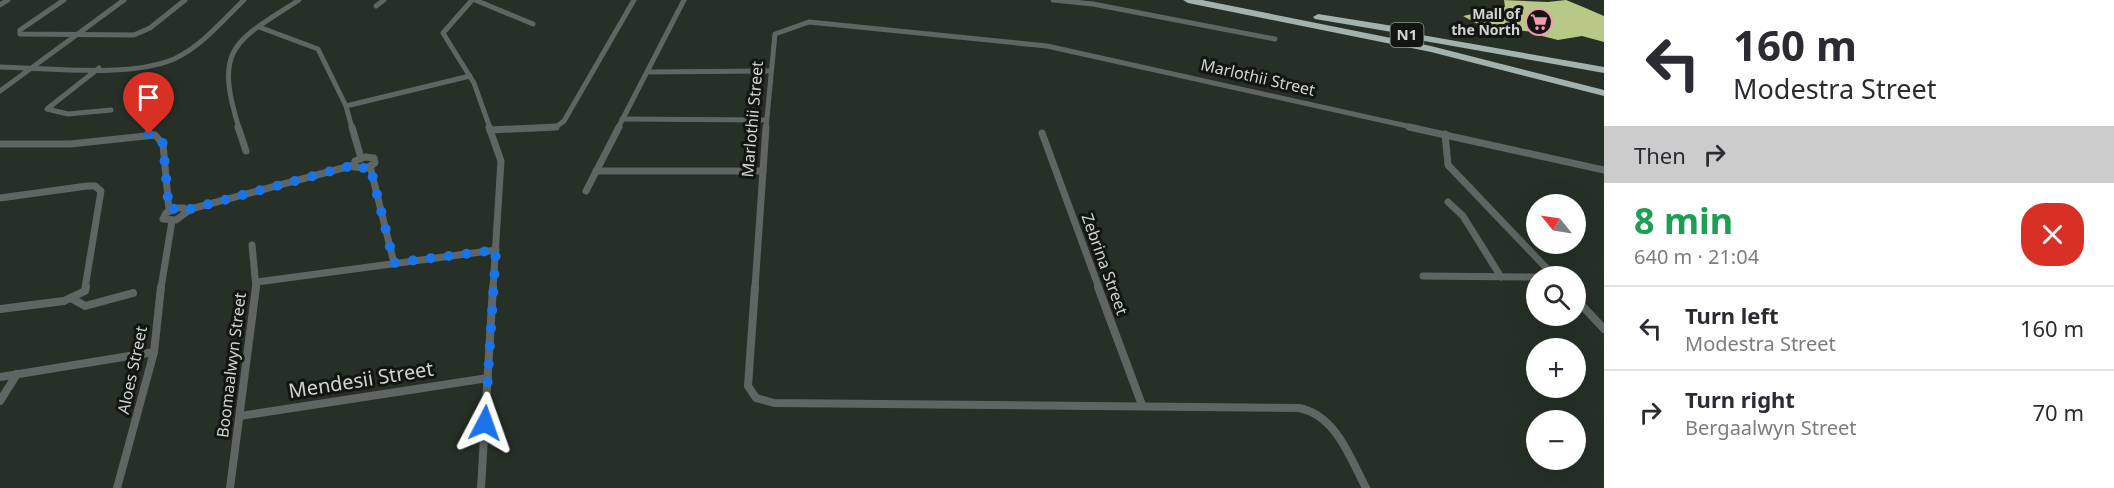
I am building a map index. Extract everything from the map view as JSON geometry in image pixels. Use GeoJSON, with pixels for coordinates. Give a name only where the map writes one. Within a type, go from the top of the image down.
{"type":"FeatureCollection","features":[{"type":"Feature","properties":{"kind":"highway"},"geometry":{"type":"LineString","coordinates":[[1188,0],[1431,49],[1604,93]]}},
{"type":"Feature","properties":{"kind":"highway","name":"N1"},"geometry":{"type":"LineString","coordinates":[[1210,0],[1604,70]]}},
{"type":"Feature","properties":{"kind":"highway"},"geometry":{"type":"LineString","coordinates":[[1216,0],[1604,61]]}},
{"type":"Feature","properties":{"kind":"street"},"geometry":{"type":"LineString","coordinates":[[0,5],[8,0]]}},
{"type":"Feature","properties":{"kind":"street"},"geometry":{"type":"LineString","coordinates":[[64,0],[19,33],[22,35],[134,35],[150,27],[185,0]]}},
{"type":"Feature","properties":{"kind":"street"},"geometry":{"type":"LineString","coordinates":[[0,92],[124,0]]}},
{"type":"Feature","properties":{"kind":"street"},"geometry":{"type":"LineString","coordinates":[[0,67],[143,66],[177,58],[244,0]]}},
{"type":"Feature","properties":{"kind":"street"},"geometry":{"type":"LineString","coordinates":[[246,152],[229,96],[232,51],[237,42],[299,0]]}},
{"type":"Feature","properties":{"kind":"street"},"geometry":{"type":"LineString","coordinates":[[376,6],[384,0]]}},
{"type":"Feature","properties":{"kind":"street"},"geometry":{"type":"LineString","coordinates":[[481,488],[501,161],[470,76],[463,61],[443,33],[473,0],[532,24]]}},
{"type":"Feature","properties":{"kind":"street"},"geometry":{"type":"LineString","coordinates":[[490,130],[556,127],[564,121],[634,0]]}},
{"type":"Feature","properties":{"kind":"street"},"geometry":{"type":"LineString","coordinates":[[586,191],[684,0]]}},
{"type":"Feature","properties":{"kind":"street"},"geometry":{"type":"LineString","coordinates":[[1053,0],[1094,4],[1275,39]]}},
{"type":"Feature","properties":{"kind":"street","name":"Marlothii Street"},"geometry":{"type":"LineString","coordinates":[[1366,488],[1336,434],[1316,412],[1269,406],[774,403],[756,398],[748,386],[766,120],[775,34],[797,24],[817,23],[1047,46],[1604,170]]}},
{"type":"Feature","properties":{"kind":"street"},"geometry":{"type":"LineString","coordinates":[[259,27],[318,49],[346,106],[361,158]]}},
{"type":"Feature","properties":{"kind":"street"},"geometry":{"type":"LineString","coordinates":[[100,68],[47,109],[54,113],[111,110]]}},
{"type":"Feature","properties":{"kind":"street"},"geometry":{"type":"LineString","coordinates":[[646,72],[770,71]]}},
{"type":"Feature","properties":{"kind":"street"},"geometry":{"type":"LineString","coordinates":[[346,106],[470,76]]}},
{"type":"Feature","properties":{"kind":"street"},"geometry":{"type":"LineString","coordinates":[[622,120],[766,120]]}},
{"type":"Feature","properties":{"kind":"street","name":"Zebrina Street"},"geometry":{"type":"LineString","coordinates":[[1042,132],[1142,405]]}},
{"type":"Feature","properties":{"kind":"street"},"geometry":{"type":"LineString","coordinates":[[0,144],[70,144],[155,135],[163,144],[169,210]]}},
{"type":"Feature","properties":{"kind":"street"},"geometry":{"type":"LineString","coordinates":[[1445,135],[1448,165],[1544,266]]}},
{"type":"Feature","properties":{"kind":"street"},"geometry":{"type":"LineString","coordinates":[[187,210],[181,207],[169,210],[162,217],[172,221],[183,216],[187,210],[354,165],[361,158],[374,158],[375,163],[370,166],[360,169],[354,165]]}},
{"type":"Feature","properties":{"kind":"street"},"geometry":{"type":"LineString","coordinates":[[370,166],[394,263]]}},
{"type":"Feature","properties":{"kind":"street"},"geometry":{"type":"LineString","coordinates":[[596,171],[763,171]]}},
{"type":"Feature","properties":{"kind":"street"},"geometry":{"type":"LineString","coordinates":[[0,198],[87,186],[100,188],[87,286],[75,297],[0,309]]}},
{"type":"Feature","properties":{"kind":"street"},"geometry":{"type":"LineString","coordinates":[[1448,202],[1463,216],[1501,277]]}},
{"type":"Feature","properties":{"kind":"street","name":"Aloes Street"},"geometry":{"type":"LineString","coordinates":[[117,488],[154,352],[165,252],[172,221]]}},
{"type":"Feature","properties":{"kind":"street","name":"Boomaalwyn Street"},"geometry":{"type":"LineString","coordinates":[[230,488],[257,282],[252,245]]}},
{"type":"Feature","properties":{"kind":"street"},"geometry":{"type":"LineString","coordinates":[[257,282],[496,250]]}},
{"type":"Feature","properties":{"kind":"street"},"geometry":{"type":"LineString","coordinates":[[1423,276],[1526,278]]}},
{"type":"Feature","properties":{"kind":"street"},"geometry":{"type":"LineString","coordinates":[[75,297],[85,306],[133,293]]}},
{"type":"Feature","properties":{"kind":"street"},"geometry":{"type":"LineString","coordinates":[[1586,310],[1604,329]]}},
{"type":"Feature","properties":{"kind":"street"},"geometry":{"type":"LineString","coordinates":[[0,377],[154,352]]}},
{"type":"Feature","properties":{"kind":"street"},"geometry":{"type":"LineString","coordinates":[[0,401],[16,374]]}},
{"type":"Feature","properties":{"kind":"street","name":"Mendesii Street"},"geometry":{"type":"LineString","coordinates":[[240,416],[488,378]]}},
{"type":"Feature","properties":{"kind":"building","name":"Mall of the North"},"geometry":{"type":"Polygon","coordinates":[[[1504,0],[1548,2],[1566,0],[1583,7],[1604,16],[1604,42],[1582,36],[1558,40],[1542,36],[1538,32],[1485,28],[1463,16],[1505,7],[1504,0]]]}},
{"type":"Feature","properties":{"kind":"place","name":"Mall of the North"},"geometry":{"type":"Point","coordinates":[1539,22]}},
{"type":"Feature","properties":{"kind":"route"},"geometry":{"type":"LineString","coordinates":[[149,134],[160,137],[163,144],[169,210],[181,207],[187,210],[354,165],[360,169],[370,166],[394,263],[496,250],[485,423]]}}]}
